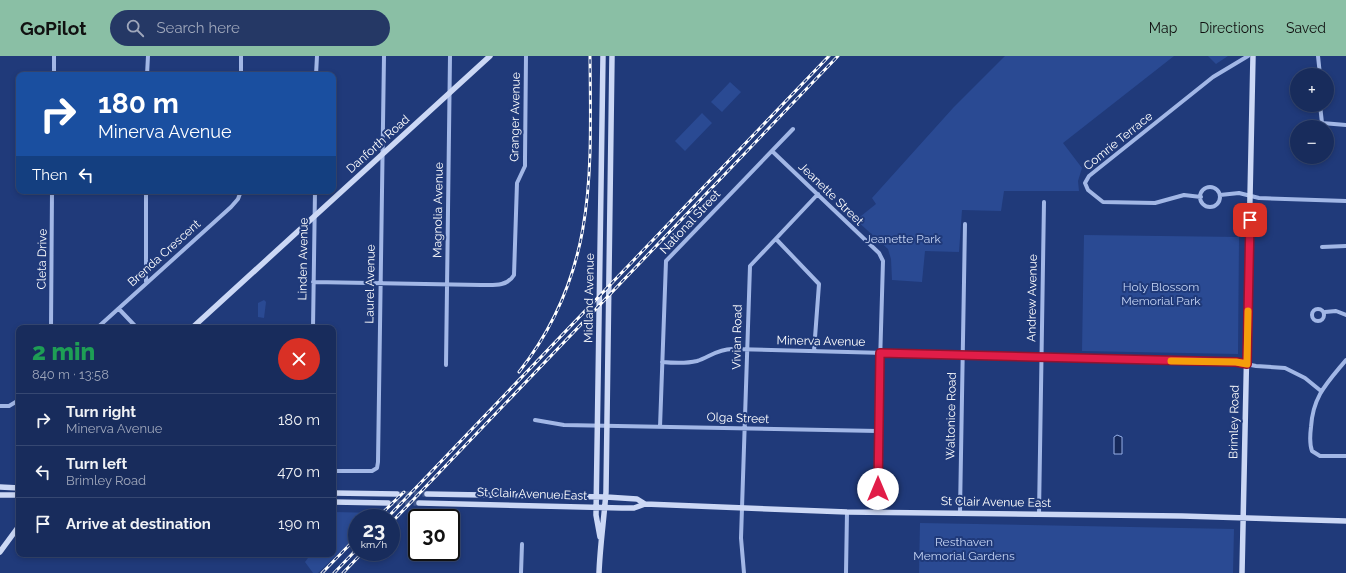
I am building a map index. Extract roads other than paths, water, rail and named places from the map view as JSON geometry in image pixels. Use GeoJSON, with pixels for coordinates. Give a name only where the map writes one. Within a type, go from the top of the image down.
{"type":"FeatureCollection","features":[{"type":"Feature","properties":{"kind":"main road","name":"Danforth Road"},"geometry":{"type":"LineString","coordinates":[[195,325],[490,56]]}},
{"type":"Feature","properties":{"kind":"main road","name":"Midland Avenue"},"geometry":{"type":"LineString","coordinates":[[600,540],[596,516],[598,497],[603,56]]}},
{"type":"Feature","properties":{"kind":"main road","name":"Midland Avenue"},"geometry":{"type":"LineString","coordinates":[[600,573],[600,540],[606,497],[612,56]]}},
{"type":"Feature","properties":{"kind":"main road","name":"Brimley Road"},"geometry":{"type":"LineString","coordinates":[[1242,573],[1253,56]]}},
{"type":"Feature","properties":{"kind":"main road"},"geometry":{"type":"LineString","coordinates":[[0,487],[16,488]]}},
{"type":"Feature","properties":{"kind":"main road"},"geometry":{"type":"LineString","coordinates":[[336,494],[397,494]]}},
{"type":"Feature","properties":{"kind":"main road","name":"St Clair Avenue East"},"geometry":{"type":"LineString","coordinates":[[427,494],[606,497],[637,499],[645,504]]}},
{"type":"Feature","properties":{"kind":"main road"},"geometry":{"type":"LineString","coordinates":[[0,495],[16,495]]}},
{"type":"Feature","properties":{"kind":"main road"},"geometry":{"type":"LineString","coordinates":[[336,502],[388,503]]}},
{"type":"Feature","properties":{"kind":"main road","name":"St Clair Avenue East"},"geometry":{"type":"LineString","coordinates":[[419,503],[634,508],[645,504],[742,506],[847,512],[960,512],[1346,521]]}},
{"type":"Feature","properties":{"kind":"main road"},"geometry":{"type":"LineString","coordinates":[[0,552],[16,530]]}},
{"type":"Feature","properties":{"kind":"street"},"geometry":{"type":"LineString","coordinates":[[54,56],[54,72]]}},
{"type":"Feature","properties":{"kind":"street"},"geometry":{"type":"LineString","coordinates":[[147,72],[148,56]]}},
{"type":"Feature","properties":{"kind":"street"},"geometry":{"type":"LineString","coordinates":[[241,56],[241,72]]}},
{"type":"Feature","properties":{"kind":"street"},"geometry":{"type":"LineString","coordinates":[[316,72],[317,56]]}},
{"type":"Feature","properties":{"kind":"street","name":"Laurel Avenue"},"geometry":{"type":"LineString","coordinates":[[336,471],[367,472],[377,468],[384,56]]}},
{"type":"Feature","properties":{"kind":"street","name":"Magnolia Avenue"},"geometry":{"type":"LineString","coordinates":[[446,365],[450,56]]}},
{"type":"Feature","properties":{"kind":"street","name":"Granger Avenue"},"geometry":{"type":"LineString","coordinates":[[447,284],[501,285],[507,284],[514,275],[517,183],[525,166],[526,56]]}},
{"type":"Feature","properties":{"kind":"street","name":"Comrie Terrace"},"geometry":{"type":"LineString","coordinates":[[1220,195],[1219,202],[1210,207],[1203,203],[1200,197],[1184,195],[1155,203],[1103,202],[1088,190],[1086,182],[1090,176],[1212,76],[1248,56]]}},
{"type":"Feature","properties":{"kind":"street"},"geometry":{"type":"LineString","coordinates":[[1318,56],[1319,68]]}},
{"type":"Feature","properties":{"kind":"street"},"geometry":{"type":"LineString","coordinates":[[1321,112],[1322,122],[1346,125]]}},
{"type":"Feature","properties":{"kind":"street","name":"National Street"},"geometry":{"type":"LineString","coordinates":[[660,427],[666,261],[793,129]]}},
{"type":"Feature","properties":{"kind":"street","name":"Jeanette Street"},"geometry":{"type":"LineString","coordinates":[[772,150],[883,259],[877,503],[875,512]]}},
{"type":"Feature","properties":{"kind":"street"},"geometry":{"type":"LineString","coordinates":[[1200,197],[1203,190],[1209,187],[1216,189],[1220,195],[1239,193],[1259,198],[1346,201]]}},
{"type":"Feature","properties":{"kind":"street","name":"Cleta Drive"},"geometry":{"type":"LineString","coordinates":[[51,325],[52,194]]}},
{"type":"Feature","properties":{"kind":"street"},"geometry":{"type":"LineString","coordinates":[[146,194],[146,282]]}},
{"type":"Feature","properties":{"kind":"street","name":"Brenda Crescent"},"geometry":{"type":"LineString","coordinates":[[100,325],[146,282],[231,207],[238,199],[240,194]]}},
{"type":"Feature","properties":{"kind":"street","name":"Linden Avenue"},"geometry":{"type":"LineString","coordinates":[[313,325],[315,194]]}},
{"type":"Feature","properties":{"kind":"street","name":"Vivian Road"},"geometry":{"type":"LineString","coordinates":[[744,573],[740,538],[750,266],[818,194]]}},
{"type":"Feature","properties":{"kind":"street","name":"Andrew Avenue"},"geometry":{"type":"LineString","coordinates":[[1039,514],[1044,202]]}},
{"type":"Feature","properties":{"kind":"street","name":"Waltonice Road"},"geometry":{"type":"LineString","coordinates":[[960,512],[965,224]]}},
{"type":"Feature","properties":{"kind":"street"},"geometry":{"type":"LineString","coordinates":[[776,239],[819,284],[814,351]]}},
{"type":"Feature","properties":{"kind":"street"},"geometry":{"type":"LineString","coordinates":[[1322,247],[1346,246]]}},
{"type":"Feature","properties":{"kind":"street"},"geometry":{"type":"LineString","coordinates":[[313,282],[447,284]]}},
{"type":"Feature","properties":{"kind":"street"},"geometry":{"type":"LineString","coordinates":[[119,309],[134,325]]}},
{"type":"Feature","properties":{"kind":"street"},"geometry":{"type":"LineString","coordinates":[[1325,312],[1336,311],[1346,315]]}},
{"type":"Feature","properties":{"kind":"street","name":"Minerva Avenue"},"geometry":{"type":"LineString","coordinates":[[662,362],[686,363],[697,361],[720,350],[1236,362],[1292,370],[1321,390]]}},
{"type":"Feature","properties":{"kind":"street"},"geometry":{"type":"LineString","coordinates":[[1346,360],[1321,390],[1316,400],[1312,416],[1310,444],[1312,451],[1320,456],[1346,456]]}},
{"type":"Feature","properties":{"kind":"street"},"geometry":{"type":"LineString","coordinates":[[0,406],[9,406],[16,402]]}},
{"type":"Feature","properties":{"kind":"street","name":"Olga Street"},"geometry":{"type":"LineString","coordinates":[[535,420],[564,425],[878,431]]}},
{"type":"Feature","properties":{"kind":"street"},"geometry":{"type":"LineString","coordinates":[[846,573],[847,512]]}},
{"type":"Feature","properties":{"kind":"street"},"geometry":{"type":"LineString","coordinates":[[522,544],[522,573]]}},
{"type":"Feature","properties":{"kind":"tunnel"},"geometry":{"type":"LineString","coordinates":[[397,494],[427,494]]}},
{"type":"Feature","properties":{"kind":"tunnel"},"geometry":{"type":"LineString","coordinates":[[388,503],[419,503]]}},
{"type":"Feature","properties":{"kind":"railway"},"geometry":{"type":"LineString","coordinates":[[519,372],[544,335],[563,297],[576,260],[584,221],[589,182],[590,56]]}},
{"type":"Feature","properties":{"kind":"railway"},"geometry":{"type":"LineString","coordinates":[[396,509],[829,56]]}},
{"type":"Feature","properties":{"kind":"railway"},"geometry":{"type":"LineString","coordinates":[[400,514],[838,56]]}},
{"type":"Feature","properties":{"kind":"railway"},"geometry":{"type":"LineString","coordinates":[[386,509],[404,492]]}},
{"type":"Feature","properties":{"kind":"railway"},"geometry":{"type":"LineString","coordinates":[[322,573],[348,546]]}},
{"type":"Feature","properties":{"kind":"railway"},"geometry":{"type":"LineString","coordinates":[[334,573],[348,558]]}},
{"type":"Feature","properties":{"kind":"railway"},"geometry":{"type":"LineString","coordinates":[[343,573],[354,561]]}},
{"type":"Feature","properties":{"kind":"park label","name":"Jeanette Park"},"geometry":{"type":"Point","coordinates":[903,239]}},
{"type":"Feature","properties":{"kind":"park label","name":"Holy Blossom Memorial Park"},"geometry":{"type":"Point","coordinates":[1161,294]}},
{"type":"Feature","properties":{"kind":"park label","name":"Resthaven Memorial Gardens"},"geometry":{"type":"Point","coordinates":[964,549]}}]}
